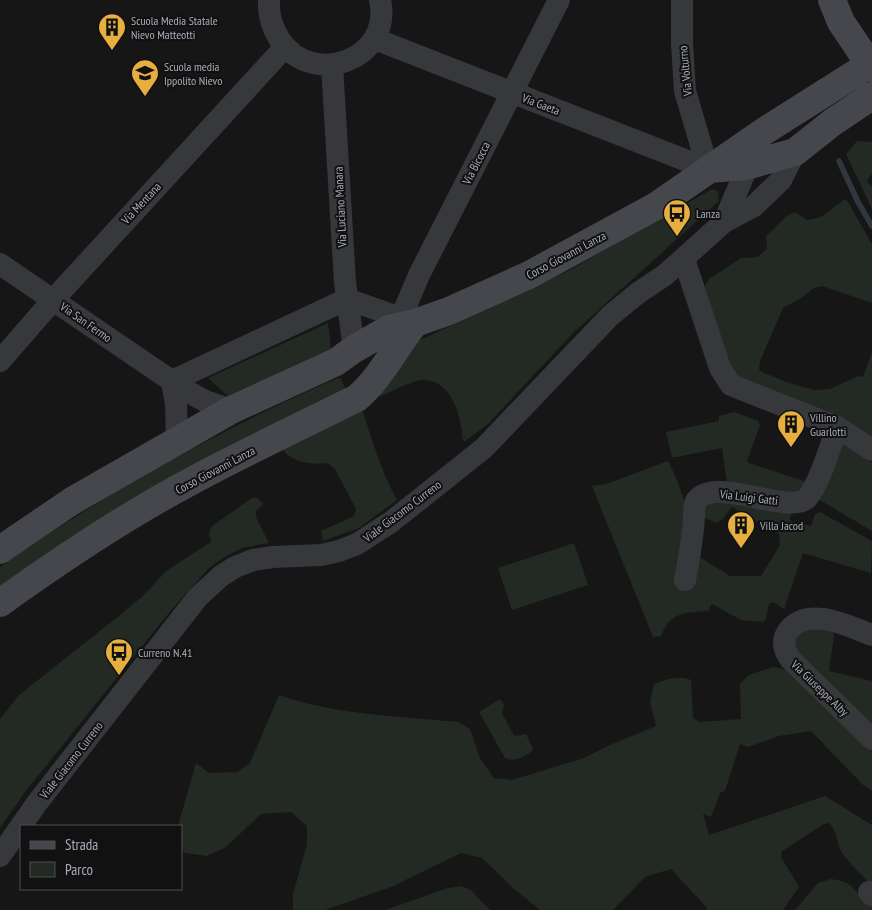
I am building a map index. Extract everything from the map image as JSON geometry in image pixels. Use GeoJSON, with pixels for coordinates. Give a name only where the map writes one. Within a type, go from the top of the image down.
{"type":"FeatureCollection","features":[{"type":"Feature","properties":{"kind":"street"},"geometry":{"type":"LineString","coordinates":[[269,0],[269,10],[274,31],[285,47],[298,58],[312,63],[332,65],[349,60],[363,52],[375,39],[380,23],[380,0]]}},
{"type":"Feature","properties":{"kind":"street","name":"Via Bicocca"},"geometry":{"type":"LineString","coordinates":[[404,323],[419,275],[559,0]]}},
{"type":"Feature","properties":{"kind":"street","name":"Via Volturno"},"geometry":{"type":"LineString","coordinates":[[682,0],[685,91],[708,169]]}},
{"type":"Feature","properties":{"kind":"street"},"geometry":{"type":"LineString","coordinates":[[832,0],[841,22],[871,65]]}},
{"type":"Feature","properties":{"kind":"street","name":"Via Gaeta"},"geometry":{"type":"LineString","coordinates":[[375,39],[708,169]]}},
{"type":"Feature","properties":{"kind":"street","name":"Via Mentana"},"geometry":{"type":"LineString","coordinates":[[0,362],[53,300],[285,47]]}},
{"type":"Feature","properties":{"kind":"street","name":"Via Luciano Manara"},"geometry":{"type":"LineString","coordinates":[[332,65],[347,299],[354,349]]}},
{"type":"Feature","properties":{"kind":"street","name":"Corso Giovanni Lanza"},"geometry":{"type":"LineString","coordinates":[[0,550],[72,501],[231,410],[336,362],[354,349],[390,329],[404,323],[449,311],[551,264],[656,206],[766,130],[871,65]]}},
{"type":"Feature","properties":{"kind":"street"},"geometry":{"type":"LineString","coordinates":[[708,169],[746,166],[795,152],[833,122],[872,96]]}},
{"type":"Feature","properties":{"kind":"street","name":"Viale Giacomo Curreno"},"geometry":{"type":"LineString","coordinates":[[724,222],[746,166],[766,130]]}},
{"type":"Feature","properties":{"kind":"street","name":"Viale Giacomo Curreno"},"geometry":{"type":"LineString","coordinates":[[22,825],[191,605],[221,576],[253,560],[273,557],[321,555],[339,551],[358,544],[391,522],[484,448],[610,316],[638,293],[665,275],[724,222],[754,206],[778,183],[795,152]]}},
{"type":"Feature","properties":{"kind":"street"},"geometry":{"type":"LineString","coordinates":[[684,259],[720,368],[727,381],[737,388],[837,427],[872,450]]}},
{"type":"Feature","properties":{"kind":"street","name":"Via San Fermo"},"geometry":{"type":"LineString","coordinates":[[0,264],[172,381],[205,401],[231,410]]}},
{"type":"Feature","properties":{"kind":"street"},"geometry":{"type":"LineString","coordinates":[[177,441],[176,404],[172,381],[347,299],[404,323]]}},
{"type":"Feature","properties":{"kind":"street","name":"Corso Giovanni Lanza"},"geometry":{"type":"LineString","coordinates":[[0,603],[32,580],[142,509],[247,453],[357,398],[370,387],[403,337],[404,323]]}},
{"type":"Feature","properties":{"kind":"street","name":"Via Luigi Gatti"},"geometry":{"type":"LineString","coordinates":[[685,580],[693,533],[695,502],[700,497],[710,494],[728,493],[786,502],[806,500],[814,488],[837,427]]}},
{"type":"Feature","properties":{"kind":"street","name":"Via Giuseppe Alby"},"geometry":{"type":"LineString","coordinates":[[872,635],[840,623],[823,619],[805,619],[797,622],[786,634],[784,647],[790,660],[872,739]]}},
{"type":"Feature","properties":{"kind":"street","name":"Viale Giacomo Curreno"},"geometry":{"type":"LineString","coordinates":[[0,856],[20,828]]}},
{"type":"Feature","properties":{"kind":"green space"},"geometry":{"type":"Polygon","coordinates":[[[857,141],[872,142],[872,173],[867,181],[872,187],[872,209],[846,154],[857,141]]]}},
{"type":"Feature","properties":{"kind":"green space"},"geometry":{"type":"Polygon","coordinates":[[[712,189],[718,191],[719,201],[573,333],[488,424],[464,442],[460,419],[452,398],[437,383],[428,380],[416,381],[376,398],[411,346],[420,340],[568,271],[712,189]]]}},
{"type":"Feature","properties":{"kind":"green space"},"geometry":{"type":"Polygon","coordinates":[[[845,199],[872,244],[872,303],[822,286],[814,288],[783,308],[760,361],[759,369],[786,382],[814,390],[830,389],[858,376],[863,377],[872,352],[872,441],[740,380],[728,369],[705,286],[709,279],[741,258],[757,257],[767,249],[766,236],[787,216],[795,212],[807,220],[821,217],[845,199]]]}},
{"type":"Feature","properties":{"kind":"green space"},"geometry":{"type":"Polygon","coordinates":[[[328,323],[331,349],[228,396],[208,378],[328,323]]]}},
{"type":"Feature","properties":{"kind":"green space"},"geometry":{"type":"Polygon","coordinates":[[[340,377],[346,390],[0,587],[0,567],[82,513],[208,440],[340,377]]]}},
{"type":"Feature","properties":{"kind":"green space"},"geometry":{"type":"Polygon","coordinates":[[[362,409],[373,444],[397,500],[359,528],[323,541],[321,531],[354,516],[356,509],[335,469],[328,463],[315,464],[296,460],[290,457],[281,447],[362,409]]]}},
{"type":"Feature","properties":{"kind":"green space"},"geometry":{"type":"Polygon","coordinates":[[[734,412],[758,421],[760,425],[747,461],[804,481],[808,484],[799,495],[727,483],[722,448],[672,457],[666,432],[719,421],[719,416],[734,412]]]}},
{"type":"Feature","properties":{"kind":"green space"},"geometry":{"type":"Polygon","coordinates":[[[844,443],[872,463],[872,531],[813,496],[835,446],[844,443]]]}},
{"type":"Feature","properties":{"kind":"green space"},"geometry":{"type":"Polygon","coordinates":[[[668,461],[682,495],[698,556],[730,576],[761,576],[780,545],[779,534],[732,507],[722,520],[716,523],[703,517],[705,501],[793,508],[791,521],[811,526],[815,514],[820,512],[872,541],[871,573],[803,553],[784,609],[773,602],[769,604],[766,620],[763,622],[741,620],[712,604],[708,611],[679,615],[669,622],[661,636],[653,637],[592,486],[606,484],[668,461]]]}},
{"type":"Feature","properties":{"kind":"green space"},"geometry":{"type":"Polygon","coordinates":[[[252,498],[258,498],[263,504],[256,511],[256,517],[269,543],[242,548],[208,569],[169,613],[25,792],[0,828],[0,719],[19,695],[144,595],[166,571],[211,542],[209,533],[212,526],[252,498]]]}},
{"type":"Feature","properties":{"kind":"green space"},"geometry":{"type":"Polygon","coordinates":[[[574,543],[588,585],[512,610],[498,568],[574,543]]]}},
{"type":"Feature","properties":{"kind":"green space"},"geometry":{"type":"Polygon","coordinates":[[[806,627],[833,631],[829,671],[872,681],[872,725],[794,653],[792,641],[806,627]]]}},
{"type":"Feature","properties":{"kind":"green space"},"geometry":{"type":"Polygon","coordinates":[[[773,667],[784,669],[790,673],[872,751],[872,791],[863,785],[811,731],[779,736],[748,747],[740,744],[725,791],[720,793],[711,817],[703,814],[709,835],[825,796],[872,825],[872,886],[844,856],[834,830],[829,823],[824,824],[782,851],[781,857],[799,887],[783,910],[706,910],[707,908],[671,869],[645,877],[613,910],[540,910],[513,888],[482,858],[461,853],[391,887],[325,910],[293,910],[293,894],[307,844],[307,826],[291,812],[261,814],[226,847],[207,856],[185,853],[182,850],[182,825],[178,825],[196,763],[209,773],[237,772],[250,763],[279,695],[301,702],[345,711],[458,722],[470,729],[480,758],[494,778],[512,780],[584,758],[656,726],[650,702],[654,684],[668,679],[682,678],[691,680],[693,718],[699,722],[741,719],[740,684],[749,675],[773,667]]]}},
{"type":"Feature","properties":{"kind":"green space"},"geometry":{"type":"Polygon","coordinates":[[[500,699],[504,705],[502,713],[514,736],[526,734],[533,749],[522,757],[512,760],[505,758],[479,712],[500,699]]]}},
{"type":"Feature","properties":{"kind":"green space"},"geometry":{"type":"Polygon","coordinates":[[[831,879],[850,885],[862,898],[872,903],[872,910],[795,910],[818,883],[831,879]]]}},
{"type":"Feature","properties":{"kind":"green space"},"geometry":{"type":"Polygon","coordinates":[[[461,886],[471,890],[490,910],[385,910],[448,888],[461,886]]]}},
{"type":"Feature","properties":{"kind":"waterway"},"geometry":{"type":"LineString","coordinates":[[839,161],[858,202],[872,226]]}},
{"type":"Feature","properties":{"kind":"place","name":"Scuola Media Statale Nievo Matteotti"},"geometry":{"type":"Point","coordinates":[112,51]}},
{"type":"Feature","properties":{"kind":"place","name":"Scuola media Ippolito Nievo"},"geometry":{"type":"Point","coordinates":[145,97]}},
{"type":"Feature","properties":{"kind":"place","name":"Lanza"},"geometry":{"type":"Point","coordinates":[677,237]}},
{"type":"Feature","properties":{"kind":"place","name":"Villino Guarlotti"},"geometry":{"type":"Point","coordinates":[791,448]}},
{"type":"Feature","properties":{"kind":"place","name":"Villa Jacod"},"geometry":{"type":"Point","coordinates":[741,549]}},
{"type":"Feature","properties":{"kind":"place","name":"Curreno N.41"},"geometry":{"type":"Point","coordinates":[119,676]}}]}
